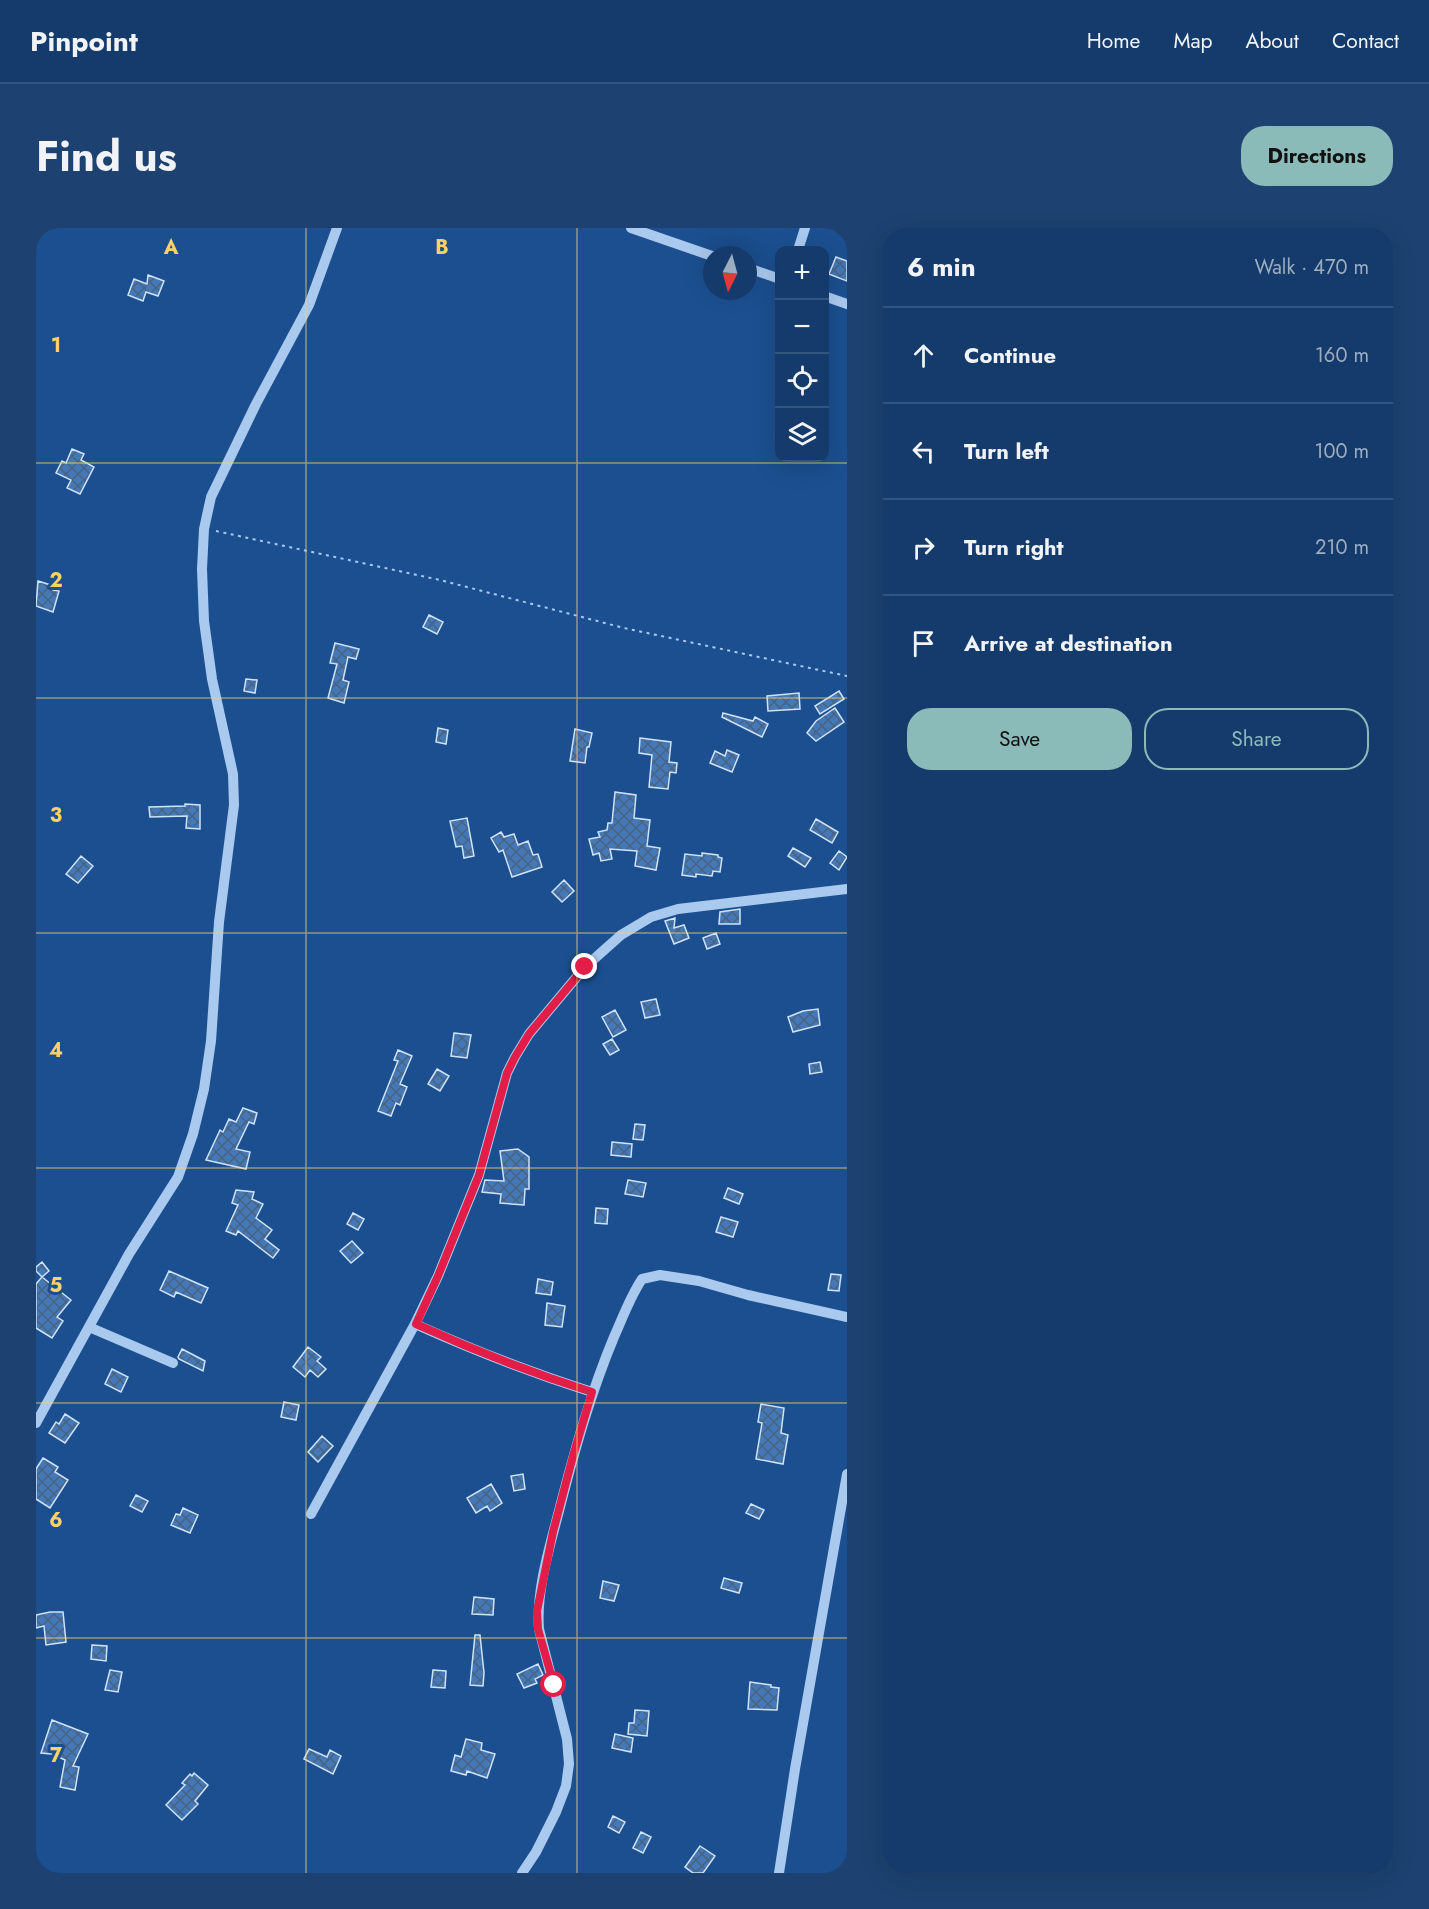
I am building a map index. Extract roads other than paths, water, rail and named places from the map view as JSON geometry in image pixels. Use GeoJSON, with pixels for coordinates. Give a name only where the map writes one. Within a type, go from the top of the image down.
{"type":"FeatureCollection","features":[{"type":"Feature","properties":{"kind":"street"},"geometry":{"type":"LineString","coordinates":[[36,1423],[129,1254],[178,1177],[193,1134],[204,1089],[211,1041],[219,922],[234,805],[233,774],[212,679],[204,621],[202,569],[204,529],[211,497],[256,404],[309,305],[338,228]]}},
{"type":"Feature","properties":{"kind":"street"},"geometry":{"type":"LineString","coordinates":[[631,228],[703,253]]}},
{"type":"Feature","properties":{"kind":"street"},"geometry":{"type":"LineString","coordinates":[[799,246],[805,228]]}},
{"type":"Feature","properties":{"kind":"street"},"geometry":{"type":"LineString","coordinates":[[757,271],[775,277]]}},
{"type":"Feature","properties":{"kind":"street"},"geometry":{"type":"LineString","coordinates":[[829,297],[847,304]]}},
{"type":"Feature","properties":{"kind":"street"},"geometry":{"type":"LineString","coordinates":[[311,1514],[416,1324],[438,1276],[479,1175],[507,1073],[515,1057],[529,1034],[585,967],[621,935],[651,917],[678,909],[847,889]]}},
{"type":"Feature","properties":{"kind":"street"},"geometry":{"type":"LineString","coordinates":[[522,1873],[536,1852],[556,1812],[566,1786],[569,1764],[567,1739],[538,1629],[537,1611],[553,1532],[592,1392],[632,1294],[642,1279],[660,1275],[699,1281],[748,1295],[847,1317]]}},
{"type":"Feature","properties":{"kind":"street"},"geometry":{"type":"LineString","coordinates":[[416,1324],[466,1347],[540,1376],[592,1392]]}},
{"type":"Feature","properties":{"kind":"street"},"geometry":{"type":"LineString","coordinates":[[89,1326],[173,1363]]}},
{"type":"Feature","properties":{"kind":"street"},"geometry":{"type":"LineString","coordinates":[[779,1873],[847,1474]]}}]}
